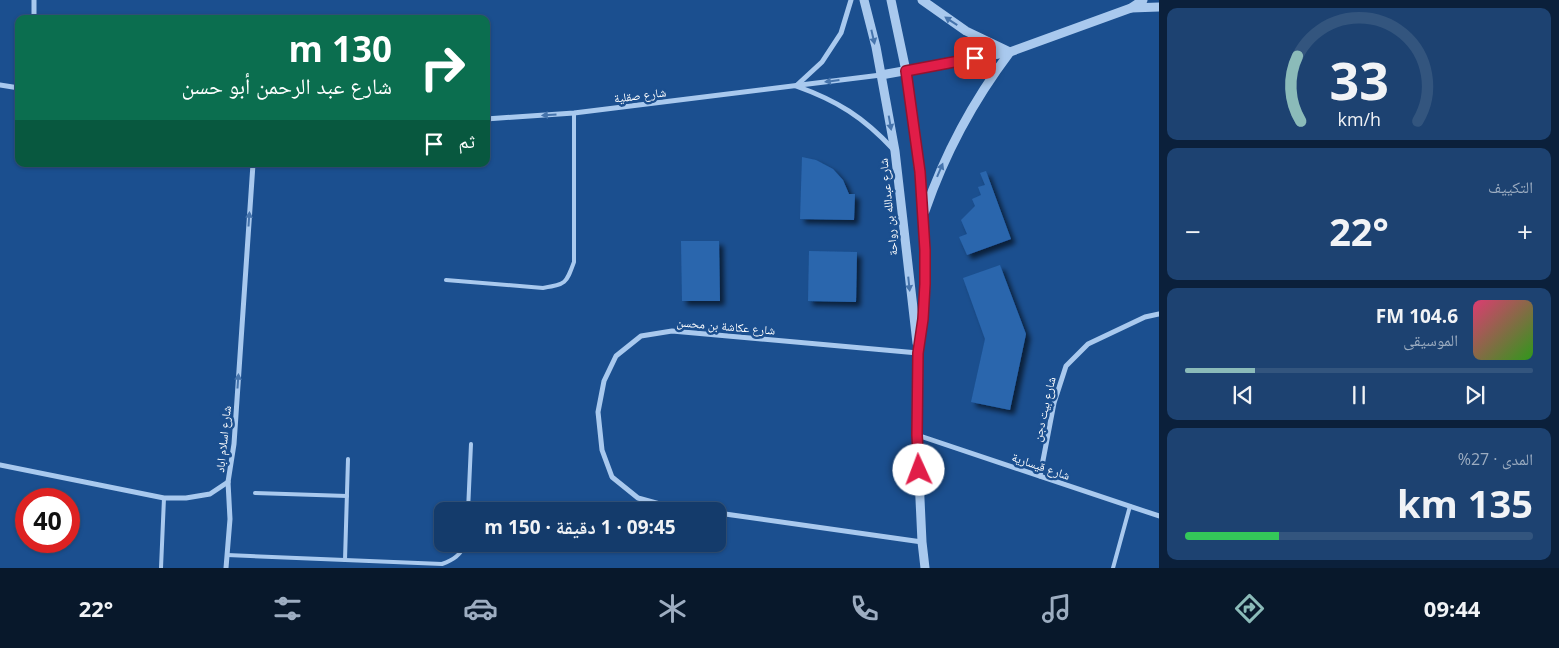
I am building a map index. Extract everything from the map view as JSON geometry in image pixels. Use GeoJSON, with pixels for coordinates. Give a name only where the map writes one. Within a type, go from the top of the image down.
{"type":"FeatureCollection","features":[{"type":"Feature","properties":{"kind":"street"},"geometry":{"type":"LineString","coordinates":[[34,0],[34,15]]}},
{"type":"Feature","properties":{"kind":"street"},"geometry":{"type":"LineString","coordinates":[[796,86],[827,55],[841,33],[851,0]]}},
{"type":"Feature","properties":{"kind":"street","name":"شارع عبدالله بن رواحة"},"geometry":{"type":"LineString","coordinates":[[864,0],[876,47],[895,151],[918,353]]}},
{"type":"Feature","properties":{"kind":"street","name":"شارع عبدالله بن رواحة"},"geometry":{"type":"LineString","coordinates":[[891,0],[906,71],[920,172],[923,216],[925,284],[923,319],[918,353],[917,435],[925,568]]}},
{"type":"Feature","properties":{"kind":"street"},"geometry":{"type":"LineString","coordinates":[[922,0],[966,31],[1010,52]]}},
{"type":"Feature","properties":{"kind":"street"},"geometry":{"type":"LineString","coordinates":[[881,75],[1010,52],[1131,8],[1143,0]]}},
{"type":"Feature","properties":{"kind":"street"},"geometry":{"type":"LineString","coordinates":[[1131,8],[1159,8]]}},
{"type":"Feature","properties":{"kind":"street"},"geometry":{"type":"LineString","coordinates":[[923,216],[942,166],[962,126],[979,95],[1010,52]]}},
{"type":"Feature","properties":{"kind":"street","name":"شارع صقلية"},"geometry":{"type":"LineString","coordinates":[[490,119],[574,113],[881,75]]}},
{"type":"Feature","properties":{"kind":"street"},"geometry":{"type":"LineString","coordinates":[[0,85],[15,87]]}},
{"type":"Feature","properties":{"kind":"street","name":"شارع صقلية"},"geometry":{"type":"LineString","coordinates":[[796,86],[819,94],[862,118],[895,151]]}},
{"type":"Feature","properties":{"kind":"street","name":"شارع اسلام اباد"},"geometry":{"type":"LineString","coordinates":[[0,465],[164,498],[186,498],[210,494],[228,482],[234,444],[253,167]]}},
{"type":"Feature","properties":{"kind":"street","name":"شارع بيت دجن"},"geometry":{"type":"LineString","coordinates":[[1040,476],[1054,403],[1066,366],[1088,344],[1145,317],[1159,314]]}},
{"type":"Feature","properties":{"kind":"street","name":"شارع عكاشة بن محسن"},"geometry":{"type":"LineString","coordinates":[[653,502],[638,498],[612,477],[602,450],[598,412],[604,381],[616,356],[641,336],[672,331],[918,353]]}},
{"type":"Feature","properties":{"kind":"street","name":"شارع قيسارية"},"geometry":{"type":"LineString","coordinates":[[917,435],[1159,516]]}},
{"type":"Feature","properties":{"kind":"street"},"geometry":{"type":"LineString","coordinates":[[226,568],[230,519],[228,482]]}},
{"type":"Feature","properties":{"kind":"street"},"geometry":{"type":"LineString","coordinates":[[726,514],[922,542]]}},
{"type":"Feature","properties":{"kind":"lane"},"geometry":{"type":"LineString","coordinates":[[446,280],[543,288],[558,285],[568,280],[574,262],[574,113]]}},
{"type":"Feature","properties":{"kind":"lane"},"geometry":{"type":"LineString","coordinates":[[468,502],[471,444]]}},
{"type":"Feature","properties":{"kind":"lane"},"geometry":{"type":"LineString","coordinates":[[345,560],[348,459]]}},
{"type":"Feature","properties":{"kind":"lane"},"geometry":{"type":"LineString","coordinates":[[255,493],[346,496]]}},
{"type":"Feature","properties":{"kind":"lane"},"geometry":{"type":"LineString","coordinates":[[161,568],[164,498]]}},
{"type":"Feature","properties":{"kind":"lane"},"geometry":{"type":"LineString","coordinates":[[1113,568],[1130,506]]}},
{"type":"Feature","properties":{"kind":"lane"},"geometry":{"type":"LineString","coordinates":[[227,555],[442,564],[450,561],[461,552]]}},
{"type":"Feature","properties":{"kind":"building"},"geometry":{"type":"Polygon","coordinates":[[[802,157],[816,160],[833,169],[843,180],[849,194],[855,194],[854,220],[800,219],[802,157]]]}},
{"type":"Feature","properties":{"kind":"building"},"geometry":{"type":"Polygon","coordinates":[[[986,171],[1011,239],[967,255],[959,237],[967,234],[961,220],[975,206],[972,199],[981,195],[978,187],[985,185],[980,173],[986,171]]]}},
{"type":"Feature","properties":{"kind":"building"},"geometry":{"type":"Polygon","coordinates":[[[681,241],[719,241],[720,301],[682,301],[681,241]]]}},
{"type":"Feature","properties":{"kind":"building"},"geometry":{"type":"Polygon","coordinates":[[[809,251],[857,252],[856,302],[808,301],[809,251]]]}},
{"type":"Feature","properties":{"kind":"building"},"geometry":{"type":"Polygon","coordinates":[[[1000,265],[1026,334],[1010,410],[971,402],[985,339],[963,278],[1000,265]]]}},
{"type":"Feature","properties":{"kind":"route"},"geometry":{"type":"LineString","coordinates":[[919,470],[917,435],[918,353],[923,319],[925,250],[920,172],[906,71],[975,58]]}}]}
